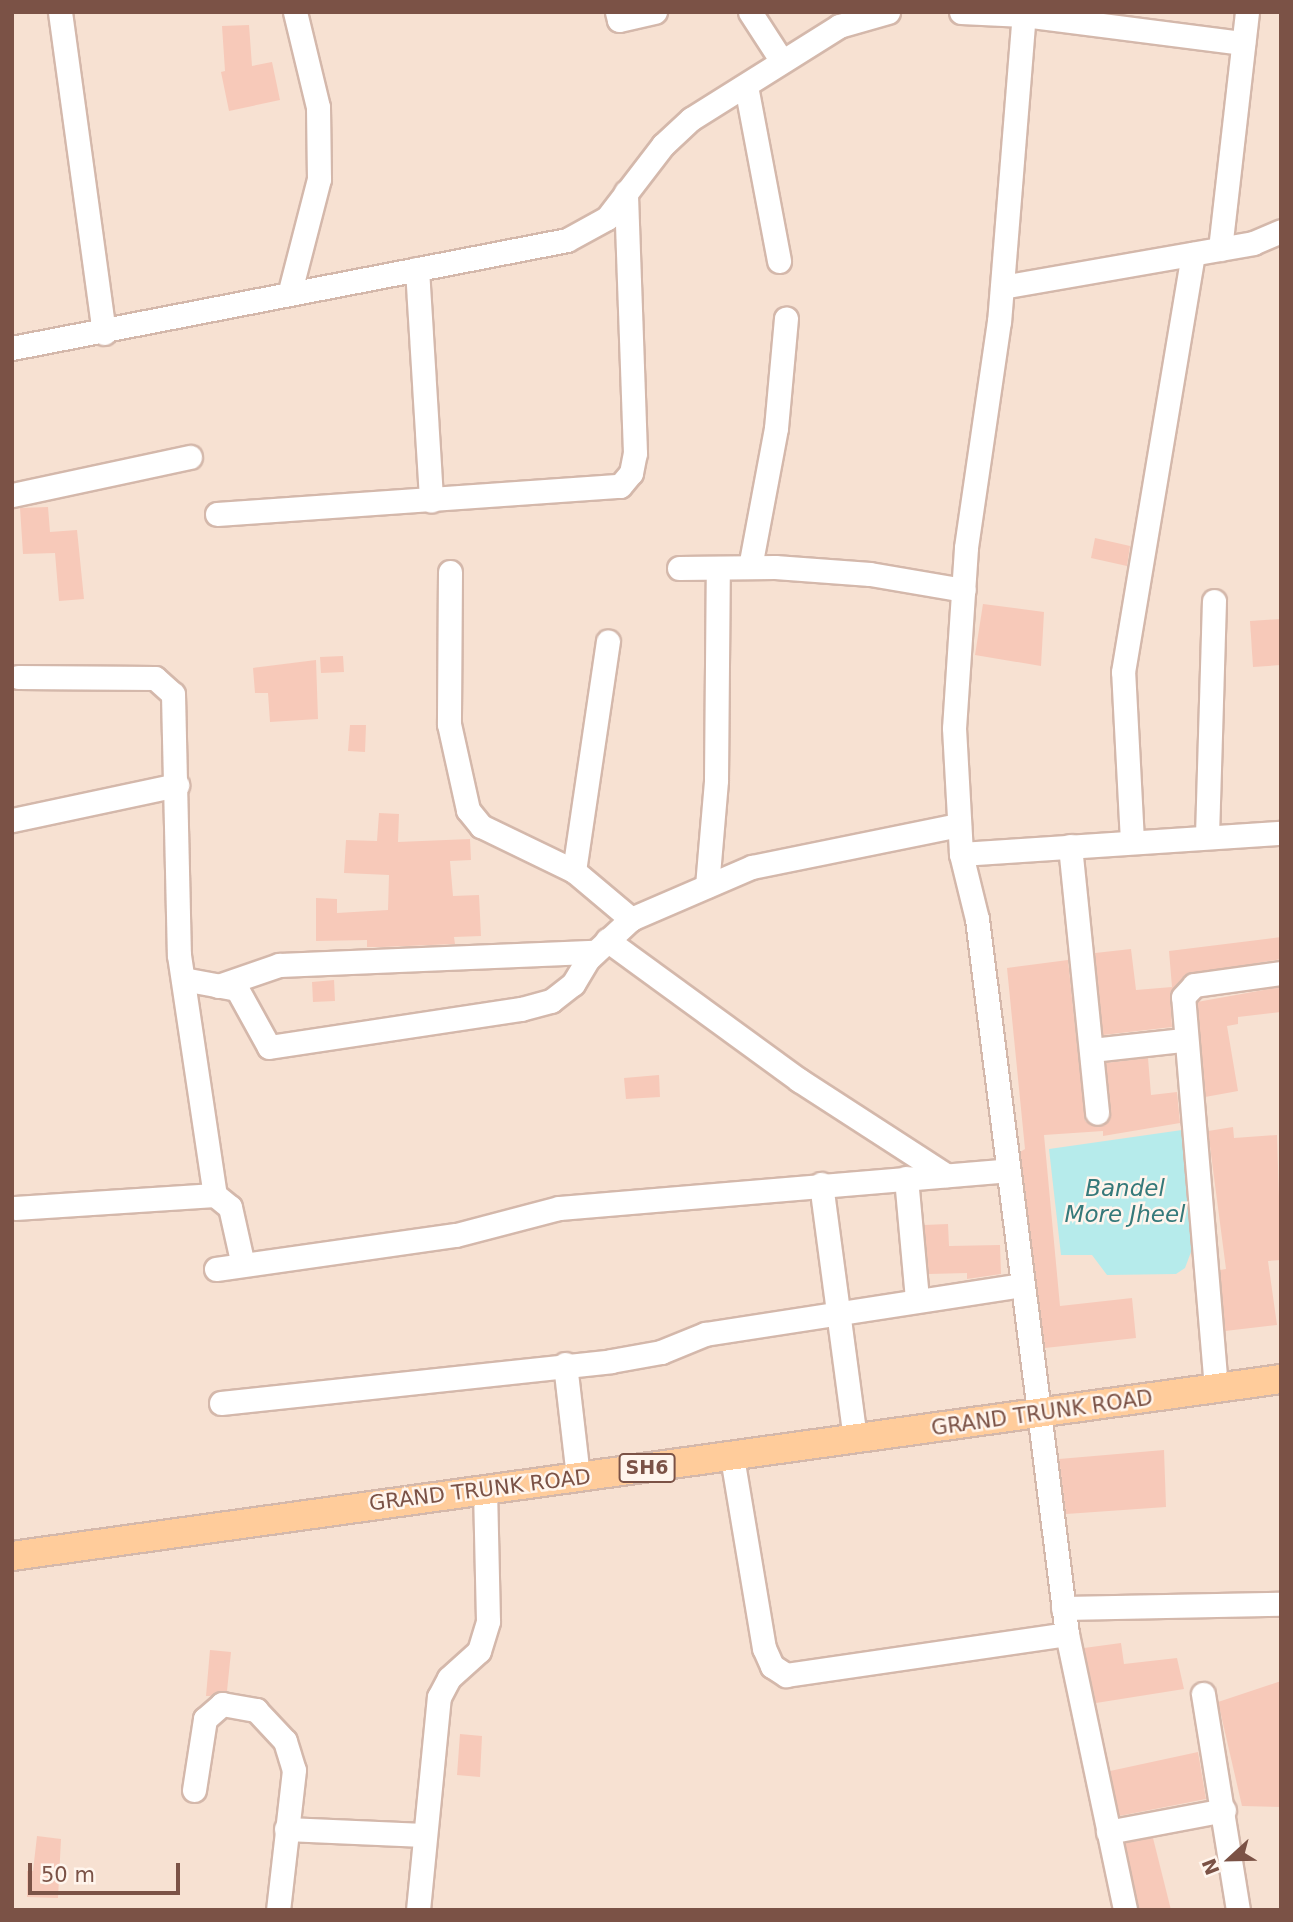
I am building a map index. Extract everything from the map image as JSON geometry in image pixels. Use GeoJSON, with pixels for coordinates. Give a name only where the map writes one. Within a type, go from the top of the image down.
{"type":"FeatureCollection","features":[{"type":"Feature","properties":{"kind":"main road","name":"GRAND TRUNK ROAD"},"geometry":{"type":"LineString","coordinates":[[12,1556],[1281,1379]]}},
{"type":"Feature","properties":{"kind":"street"},"geometry":{"type":"LineString","coordinates":[[60,12],[104,333]]}},
{"type":"Feature","properties":{"kind":"street"},"geometry":{"type":"LineString","coordinates":[[290,290],[319,179],[318,107],[295,12]]}},
{"type":"Feature","properties":{"kind":"street"},"geometry":{"type":"LineString","coordinates":[[617,12],[619,20],[656,12]]}},
{"type":"Feature","properties":{"kind":"street"},"geometry":{"type":"LineString","coordinates":[[750,12],[780,60]]}},
{"type":"Feature","properties":{"kind":"street"},"geometry":{"type":"LineString","coordinates":[[12,348],[104,333],[290,290],[567,240],[607,218],[663,145],[691,119],[746,86],[780,60],[839,26],[888,12]]}},
{"type":"Feature","properties":{"kind":"street"},"geometry":{"type":"LineString","coordinates":[[961,12],[1024,13],[1243,43]]}},
{"type":"Feature","properties":{"kind":"street"},"geometry":{"type":"LineString","coordinates":[[1220,249],[1247,12]]}},
{"type":"Feature","properties":{"kind":"street"},"geometry":{"type":"LineString","coordinates":[[1024,13],[1002,286],[964,590],[954,728],[959,825],[961,854],[977,919],[1036,1413],[1066,1634],[1125,1910]]}},
{"type":"Feature","properties":{"kind":"street"},"geometry":{"type":"LineString","coordinates":[[746,86],[779,261]]}},
{"type":"Feature","properties":{"kind":"street"},"geometry":{"type":"LineString","coordinates":[[217,514],[621,486],[631,473],[635,453],[626,192]]}},
{"type":"Feature","properties":{"kind":"street"},"geometry":{"type":"LineString","coordinates":[[1002,286],[1253,243],[1281,231]]}},
{"type":"Feature","properties":{"kind":"street"},"geometry":{"type":"LineString","coordinates":[[1132,841],[1123,672],[1193,254]]}},
{"type":"Feature","properties":{"kind":"street"},"geometry":{"type":"LineString","coordinates":[[417,269],[431,501]]}},
{"type":"Feature","properties":{"kind":"street"},"geometry":{"type":"LineString","coordinates":[[750,567],[776,428],[786,318]]}},
{"type":"Feature","properties":{"kind":"street"},"geometry":{"type":"LineString","coordinates":[[12,495],[190,457]]}},
{"type":"Feature","properties":{"kind":"street"},"geometry":{"type":"LineString","coordinates":[[679,568],[750,567],[870,574],[964,590]]}},
{"type":"Feature","properties":{"kind":"street"},"geometry":{"type":"LineString","coordinates":[[707,886],[716,780],[718,568]]}},
{"type":"Feature","properties":{"kind":"street"},"geometry":{"type":"LineString","coordinates":[[450,572],[449,724],[468,810],[481,826],[574,871],[631,919]]}},
{"type":"Feature","properties":{"kind":"street"},"geometry":{"type":"LineString","coordinates":[[1207,836],[1214,601]]}},
{"type":"Feature","properties":{"kind":"street"},"geometry":{"type":"LineString","coordinates":[[574,871],[608,642]]}},
{"type":"Feature","properties":{"kind":"street"},"geometry":{"type":"LineString","coordinates":[[18,677],[155,678],[169,687],[177,724],[183,979],[215,1195],[230,1208],[243,1265]]}},
{"type":"Feature","properties":{"kind":"street"},"geometry":{"type":"LineString","coordinates":[[12,820],[177,785]]}},
{"type":"Feature","properties":{"kind":"street"},"geometry":{"type":"LineString","coordinates":[[183,979],[237,989],[247,999],[261,1038],[269,1046],[291,1045],[551,1001],[573,984],[601,946],[631,919],[751,867],[959,825]]}},
{"type":"Feature","properties":{"kind":"street"},"geometry":{"type":"LineString","coordinates":[[961,854],[1207,836],[1281,834]]}},
{"type":"Feature","properties":{"kind":"street"},"geometry":{"type":"LineString","coordinates":[[1070,846],[1097,1113]]}},
{"type":"Feature","properties":{"kind":"street"},"geometry":{"type":"LineString","coordinates":[[218,986],[279,965],[601,946],[799,1080],[946,1175]]}},
{"type":"Feature","properties":{"kind":"street"},"geometry":{"type":"LineString","coordinates":[[1216,1388],[1183,1040],[1183,997],[1194,985],[1281,973]]}},
{"type":"Feature","properties":{"kind":"street"},"geometry":{"type":"LineString","coordinates":[[1092,1050],[1183,1040]]}},
{"type":"Feature","properties":{"kind":"street"},"geometry":{"type":"LineString","coordinates":[[216,1269],[456,1235],[559,1208],[1007,1170]]}},
{"type":"Feature","properties":{"kind":"street"},"geometry":{"type":"LineString","coordinates":[[906,1178],[917,1300]]}},
{"type":"Feature","properties":{"kind":"street"},"geometry":{"type":"LineString","coordinates":[[821,1184],[855,1439]]}},
{"type":"Feature","properties":{"kind":"street"},"geometry":{"type":"LineString","coordinates":[[15,1208],[215,1195]]}},
{"type":"Feature","properties":{"kind":"street"},"geometry":{"type":"LineString","coordinates":[[221,1403],[661,1352],[705,1334],[838,1310],[1021,1285]]}},
{"type":"Feature","properties":{"kind":"street"},"geometry":{"type":"LineString","coordinates":[[565,1364],[578,1477]]}},
{"type":"Feature","properties":{"kind":"street"},"geometry":{"type":"LineString","coordinates":[[732,1457],[764,1648],[772,1666],[786,1675],[1066,1634]]}},
{"type":"Feature","properties":{"kind":"street"},"geometry":{"type":"LineString","coordinates":[[418,1910],[439,1697],[449,1678],[479,1651],[488,1621],[485,1489]]}},
{"type":"Feature","properties":{"kind":"street"},"geometry":{"type":"LineString","coordinates":[[1063,1608],[1281,1604]]}},
{"type":"Feature","properties":{"kind":"street"},"geometry":{"type":"LineString","coordinates":[[1203,1695],[1224,1810],[1238,1910]]}},
{"type":"Feature","properties":{"kind":"street"},"geometry":{"type":"LineString","coordinates":[[194,1790],[205,1719],[222,1704],[256,1710],[293,1755],[278,1910]]}},
{"type":"Feature","properties":{"kind":"street"},"geometry":{"type":"LineString","coordinates":[[1108,1832],[1224,1810]]}},
{"type":"Feature","properties":{"kind":"street"},"geometry":{"type":"LineString","coordinates":[[286,1829],[424,1835]]}},
{"type":"Feature","properties":{"kind":"shaded area"},"geometry":{"type":"Polygon","coordinates":[[[12,12],[1281,12],[1281,1910],[12,1910],[12,12]]]}},
{"type":"Feature","properties":{"kind":"water","name":"Bandel More Jheel"},"geometry":{"type":"Polygon","coordinates":[[[1182,1130],[1194,1244],[1185,1268],[1176,1274],[1107,1275],[1092,1255],[1061,1255],[1049,1149],[1182,1130]]]}},
{"type":"Feature","properties":{"kind":"building"},"geometry":{"type":"Polygon","coordinates":[[[249,25],[252,66],[272,62],[280,100],[229,111],[221,72],[225,71],[222,26],[249,25]]]}},
{"type":"Feature","properties":{"kind":"building"},"geometry":{"type":"Polygon","coordinates":[[[48,507],[50,532],[77,530],[84,599],[59,601],[55,553],[23,554],[20,508],[48,507]]]}},
{"type":"Feature","properties":{"kind":"building"},"geometry":{"type":"Polygon","coordinates":[[[1095,538],[1130,546],[1127,566],[1091,558],[1095,538]]]}},
{"type":"Feature","properties":{"kind":"building"},"geometry":{"type":"Polygon","coordinates":[[[983,604],[1044,612],[1041,666],[975,655],[983,604]]]}},
{"type":"Feature","properties":{"kind":"building"},"geometry":{"type":"Polygon","coordinates":[[[1281,619],[1281,665],[1253,667],[1250,621],[1281,619]]]}},
{"type":"Feature","properties":{"kind":"building"},"geometry":{"type":"Polygon","coordinates":[[[343,656],[344,672],[321,673],[320,657],[343,656]]]}},
{"type":"Feature","properties":{"kind":"building"},"geometry":{"type":"Polygon","coordinates":[[[316,660],[318,719],[270,722],[268,693],[255,693],[253,668],[316,660]]]}},
{"type":"Feature","properties":{"kind":"building"},"geometry":{"type":"Polygon","coordinates":[[[350,725],[366,725],[365,752],[348,751],[350,725]]]}},
{"type":"Feature","properties":{"kind":"building"},"geometry":{"type":"Polygon","coordinates":[[[379,813],[399,814],[398,842],[470,839],[471,860],[450,861],[453,896],[479,895],[481,936],[454,937],[455,944],[382,947],[367,947],[367,940],[316,941],[316,898],[337,899],[337,913],[388,910],[389,875],[344,873],[346,840],[377,841],[379,813]]]}},
{"type":"Feature","properties":{"kind":"building"},"geometry":{"type":"Polygon","coordinates":[[[1281,937],[1281,959],[1184,976],[1170,993],[1172,1027],[1103,1035],[1095,953],[1131,949],[1136,990],[1172,987],[1169,951],[1281,937]]]}},
{"type":"Feature","properties":{"kind":"building"},"geometry":{"type":"Polygon","coordinates":[[[1068,960],[1085,1121],[1098,1127],[1110,1118],[1106,1063],[1148,1058],[1151,1095],[1177,1092],[1180,1123],[1103,1136],[1103,1131],[1044,1135],[1060,1306],[1132,1298],[1136,1338],[1045,1348],[1020,1152],[1025,1149],[1007,968],[1068,960]]]}},
{"type":"Feature","properties":{"kind":"building"},"geometry":{"type":"Polygon","coordinates":[[[334,980],[335,1001],[313,1002],[312,982],[334,980]]]}},
{"type":"Feature","properties":{"kind":"building"},"geometry":{"type":"Polygon","coordinates":[[[1281,987],[1281,1012],[1238,1017],[1238,1024],[1227,1026],[1238,1091],[1205,1097],[1197,1002],[1281,987]]]}},
{"type":"Feature","properties":{"kind":"building"},"geometry":{"type":"Polygon","coordinates":[[[659,1075],[660,1097],[626,1099],[624,1078],[659,1075]]]}},
{"type":"Feature","properties":{"kind":"building"},"geometry":{"type":"Polygon","coordinates":[[[1233,1127],[1234,1138],[1277,1135],[1281,1260],[1268,1261],[1277,1325],[1225,1331],[1220,1270],[1226,1269],[1208,1131],[1233,1127]]]}},
{"type":"Feature","properties":{"kind":"building"},"geometry":{"type":"Polygon","coordinates":[[[948,1224],[949,1246],[1000,1245],[1001,1274],[967,1279],[967,1273],[929,1274],[924,1225],[948,1224]]]}},
{"type":"Feature","properties":{"kind":"building"},"geometry":{"type":"Polygon","coordinates":[[[1164,1450],[1166,1507],[1066,1514],[1059,1459],[1164,1450]]]}},
{"type":"Feature","properties":{"kind":"building"},"geometry":{"type":"Polygon","coordinates":[[[1121,1643],[1124,1664],[1177,1658],[1184,1689],[1096,1703],[1084,1648],[1121,1643]]]}},
{"type":"Feature","properties":{"kind":"building"},"geometry":{"type":"Polygon","coordinates":[[[210,1650],[231,1652],[227,1691],[206,1696],[210,1650]]]}},
{"type":"Feature","properties":{"kind":"building"},"geometry":{"type":"Polygon","coordinates":[[[1281,1681],[1281,1807],[1242,1806],[1218,1702],[1281,1681]]]}},
{"type":"Feature","properties":{"kind":"building"},"geometry":{"type":"Polygon","coordinates":[[[460,1734],[482,1736],[480,1777],[457,1775],[460,1734]]]}},
{"type":"Feature","properties":{"kind":"building"},"geometry":{"type":"Polygon","coordinates":[[[1198,1752],[1206,1799],[1119,1816],[1110,1771],[1198,1752]]]}},
{"type":"Feature","properties":{"kind":"building"},"geometry":{"type":"Polygon","coordinates":[[[37,1836],[61,1839],[58,1898],[27,1897],[27,1871],[33,1871],[37,1836]]]}},
{"type":"Feature","properties":{"kind":"building"},"geometry":{"type":"Polygon","coordinates":[[[1153,1838],[1171,1910],[1139,1910],[1125,1843],[1153,1838]]]}}]}
